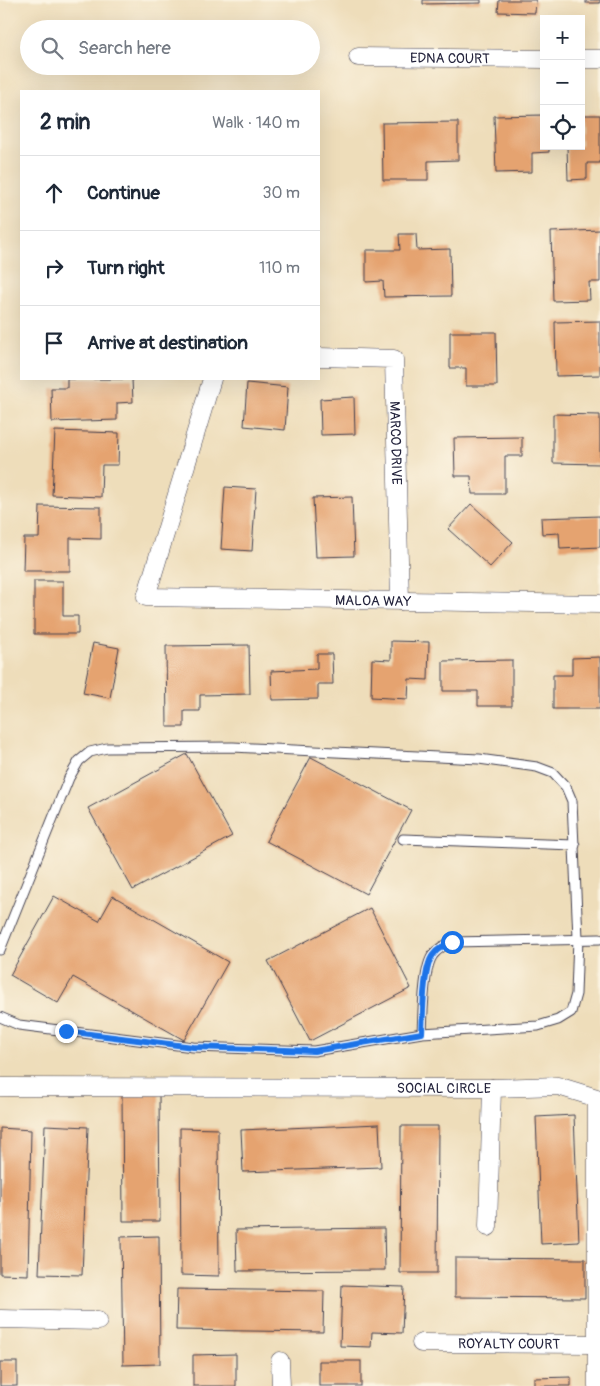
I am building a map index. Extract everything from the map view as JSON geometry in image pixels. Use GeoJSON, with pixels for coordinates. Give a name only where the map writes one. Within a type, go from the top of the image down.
{"type":"FeatureCollection","features":[{"type":"Feature","properties":{"kind":"street","name":"EDNA COURT"},"geometry":{"type":"LineString","coordinates":[[358,57],[540,59]]}},
{"type":"Feature","properties":{"kind":"street"},"geometry":{"type":"LineString","coordinates":[[585,59],[600,59]]}},
{"type":"Feature","properties":{"kind":"street","name":"MARCO DRIVE"},"geometry":{"type":"LineString","coordinates":[[320,357],[394,359],[400,601]]}},
{"type":"Feature","properties":{"kind":"street","name":"MALOA WAY"},"geometry":{"type":"LineString","coordinates":[[212,380],[146,596],[600,604]]}},
{"type":"Feature","properties":{"kind":"street","name":"SOCIAL CIRCLE"},"geometry":{"type":"LineString","coordinates":[[0,1087],[492,1088],[558,1086],[597,1098],[599,1344],[596,1386]]}},
{"type":"Feature","properties":{"kind":"street"},"geometry":{"type":"LineString","coordinates":[[488,1226],[492,1088]]}},
{"type":"Feature","properties":{"kind":"street"},"geometry":{"type":"LineString","coordinates":[[0,1320],[98,1320]]}},
{"type":"Feature","properties":{"kind":"street","name":"ROYALTY COURT"},"geometry":{"type":"LineString","coordinates":[[421,1343],[599,1344]]}},
{"type":"Feature","properties":{"kind":"street"},"geometry":{"type":"LineString","coordinates":[[280,1361],[281,1386]]}},
{"type":"Feature","properties":{"kind":"lane"},"geometry":{"type":"LineString","coordinates":[[0,950],[69,778],[79,761],[90,752],[107,748],[233,747],[479,760],[537,767],[553,773],[566,787],[573,808],[578,938],[576,994],[571,1012],[558,1020],[538,1026],[422,1033],[314,1051],[202,1047],[19,1024],[0,1017]]}},
{"type":"Feature","properties":{"kind":"lane"},"geometry":{"type":"LineString","coordinates":[[403,840],[575,845]]}},
{"type":"Feature","properties":{"kind":"lane"},"geometry":{"type":"LineString","coordinates":[[422,1033],[427,967],[432,956],[440,948],[452,942],[600,939]]}},
{"type":"Feature","properties":{"kind":"building"},"geometry":{"type":"Polygon","coordinates":[[[423,0],[481,0],[481,3],[423,4],[423,0]]]}},
{"type":"Feature","properties":{"kind":"building"},"geometry":{"type":"Polygon","coordinates":[[[499,0],[536,0],[535,13],[498,12],[499,0]]]}},
{"type":"Feature","properties":{"kind":"building"},"geometry":{"type":"Polygon","coordinates":[[[586,0],[600,0],[600,3],[586,3],[586,0]]]}},
{"type":"Feature","properties":{"kind":"building"},"geometry":{"type":"Polygon","coordinates":[[[540,115],[540,150],[549,150],[549,152],[532,153],[532,172],[496,173],[494,116],[540,115]]]}},
{"type":"Feature","properties":{"kind":"building"},"geometry":{"type":"Polygon","coordinates":[[[585,115],[600,115],[600,163],[587,163],[587,179],[568,180],[567,150],[585,150],[585,115]]]}},
{"type":"Feature","properties":{"kind":"building"},"geometry":{"type":"Polygon","coordinates":[[[458,122],[458,160],[428,161],[428,180],[383,180],[382,123],[458,122]]]}},
{"type":"Feature","properties":{"kind":"building"},"geometry":{"type":"Polygon","coordinates":[[[600,230],[600,282],[589,282],[590,300],[553,301],[551,232],[600,230]]]}},
{"type":"Feature","properties":{"kind":"building"},"geometry":{"type":"Polygon","coordinates":[[[399,234],[416,234],[417,250],[450,249],[451,296],[384,297],[383,281],[366,282],[366,250],[400,250],[399,234]]]}},
{"type":"Feature","properties":{"kind":"building"},"geometry":{"type":"Polygon","coordinates":[[[600,321],[600,375],[556,376],[555,322],[600,321]]]}},
{"type":"Feature","properties":{"kind":"building"},"geometry":{"type":"Polygon","coordinates":[[[450,332],[496,332],[497,386],[466,386],[466,368],[450,368],[450,332]]]}},
{"type":"Feature","properties":{"kind":"building"},"geometry":{"type":"Polygon","coordinates":[[[67,380],[132,380],[133,402],[117,403],[117,420],[52,422],[51,388],[67,388],[67,380]]]}},
{"type":"Feature","properties":{"kind":"building"},"geometry":{"type":"Polygon","coordinates":[[[247,383],[288,387],[285,430],[244,426],[247,383]]]}},
{"type":"Feature","properties":{"kind":"building"},"geometry":{"type":"Polygon","coordinates":[[[354,397],[355,434],[321,435],[320,399],[354,397]]]}},
{"type":"Feature","properties":{"kind":"building"},"geometry":{"type":"Polygon","coordinates":[[[553,414],[600,415],[600,464],[553,463],[553,414]]]}},
{"type":"Feature","properties":{"kind":"building"},"geometry":{"type":"Polygon","coordinates":[[[55,431],[119,433],[118,465],[102,465],[101,497],[52,495],[55,431]]]}},
{"type":"Feature","properties":{"kind":"building"},"geometry":{"type":"Polygon","coordinates":[[[522,437],[522,456],[505,456],[505,494],[472,494],[471,476],[455,476],[454,438],[522,437]]]}},
{"type":"Feature","properties":{"kind":"building"},"geometry":{"type":"Polygon","coordinates":[[[225,487],[256,489],[252,551],[221,549],[225,487]]]}},
{"type":"Feature","properties":{"kind":"building"},"geometry":{"type":"Polygon","coordinates":[[[352,497],[354,556],[316,557],[313,498],[352,497]]]}},
{"type":"Feature","properties":{"kind":"building"},"geometry":{"type":"Polygon","coordinates":[[[471,504],[513,542],[490,567],[448,529],[471,504]]]}},
{"type":"Feature","properties":{"kind":"building"},"geometry":{"type":"Polygon","coordinates":[[[40,506],[101,507],[101,539],[70,538],[70,571],[23,571],[24,538],[39,538],[40,506]]]}},
{"type":"Feature","properties":{"kind":"building"},"geometry":{"type":"Polygon","coordinates":[[[600,516],[600,547],[560,549],[559,533],[542,534],[541,518],[600,516]]]}},
{"type":"Feature","properties":{"kind":"building"},"geometry":{"type":"Polygon","coordinates":[[[34,581],[63,581],[63,616],[78,616],[78,634],[34,634],[34,581]]]}},
{"type":"Feature","properties":{"kind":"building"},"geometry":{"type":"Polygon","coordinates":[[[391,641],[429,642],[428,680],[409,679],[408,699],[371,697],[372,659],[391,660],[391,641]]]}},
{"type":"Feature","properties":{"kind":"building"},"geometry":{"type":"Polygon","coordinates":[[[93,643],[119,648],[110,698],[83,693],[93,643]]]}},
{"type":"Feature","properties":{"kind":"building"},"geometry":{"type":"Polygon","coordinates":[[[249,645],[250,694],[200,695],[200,711],[184,711],[184,727],[167,727],[166,646],[249,645]]]}},
{"type":"Feature","properties":{"kind":"building"},"geometry":{"type":"Polygon","coordinates":[[[317,654],[332,654],[333,684],[318,684],[318,699],[272,700],[271,671],[317,669],[317,654]]]}},
{"type":"Feature","properties":{"kind":"building"},"geometry":{"type":"Polygon","coordinates":[[[600,657],[600,709],[553,709],[553,675],[572,675],[572,658],[600,657]]]}},
{"type":"Feature","properties":{"kind":"building"},"geometry":{"type":"Polygon","coordinates":[[[512,660],[512,706],[478,706],[478,691],[443,691],[443,661],[512,660]]]}},
{"type":"Feature","properties":{"kind":"building"},"geometry":{"type":"Polygon","coordinates":[[[187,754],[232,836],[133,890],[88,808],[187,754]]]}},
{"type":"Feature","properties":{"kind":"building"},"geometry":{"type":"Polygon","coordinates":[[[311,757],[411,810],[366,894],[266,841],[311,757]]]}},
{"type":"Feature","properties":{"kind":"building"},"geometry":{"type":"Polygon","coordinates":[[[54,896],[99,921],[113,896],[228,962],[184,1040],[73,977],[58,1003],[10,975],[54,896]]]}},
{"type":"Feature","properties":{"kind":"building"},"geometry":{"type":"Polygon","coordinates":[[[370,908],[411,988],[310,1041],[268,961],[370,908]]]}},
{"type":"Feature","properties":{"kind":"building"},"geometry":{"type":"Polygon","coordinates":[[[159,1093],[160,1221],[123,1221],[122,1094],[159,1093]]]}},
{"type":"Feature","properties":{"kind":"building"},"geometry":{"type":"Polygon","coordinates":[[[574,1115],[579,1242],[541,1244],[536,1117],[574,1115]]]}},
{"type":"Feature","properties":{"kind":"building"},"geometry":{"type":"Polygon","coordinates":[[[379,1124],[381,1167],[243,1172],[241,1130],[379,1124]]]}},
{"type":"Feature","properties":{"kind":"building"},"geometry":{"type":"Polygon","coordinates":[[[45,1125],[88,1127],[82,1275],[39,1274],[45,1125]]]}},
{"type":"Feature","properties":{"kind":"building"},"geometry":{"type":"Polygon","coordinates":[[[401,1126],[438,1126],[437,1273],[400,1273],[401,1126]]]}},
{"type":"Feature","properties":{"kind":"building"},"geometry":{"type":"Polygon","coordinates":[[[0,1128],[31,1130],[28,1275],[0,1274],[0,1128]]]}},
{"type":"Feature","properties":{"kind":"building"},"geometry":{"type":"Polygon","coordinates":[[[180,1128],[218,1129],[219,1276],[181,1275],[180,1128]]]}},
{"type":"Feature","properties":{"kind":"building"},"geometry":{"type":"Polygon","coordinates":[[[384,1228],[385,1270],[237,1271],[236,1230],[384,1228]]]}},
{"type":"Feature","properties":{"kind":"building"},"geometry":{"type":"Polygon","coordinates":[[[159,1236],[160,1364],[123,1365],[121,1237],[159,1236]]]}},
{"type":"Feature","properties":{"kind":"building"},"geometry":{"type":"Polygon","coordinates":[[[455,1258],[585,1259],[585,1298],[455,1297],[455,1258]]]}},
{"type":"Feature","properties":{"kind":"building"},"geometry":{"type":"Polygon","coordinates":[[[342,1285],[404,1287],[402,1333],[372,1332],[371,1347],[340,1346],[342,1285]]]}},
{"type":"Feature","properties":{"kind":"building"},"geometry":{"type":"Polygon","coordinates":[[[177,1289],[324,1291],[323,1332],[176,1330],[177,1289]]]}},
{"type":"Feature","properties":{"kind":"building"},"geometry":{"type":"Polygon","coordinates":[[[236,1354],[236,1386],[193,1386],[193,1355],[236,1354]]]}},
{"type":"Feature","properties":{"kind":"building"},"geometry":{"type":"Polygon","coordinates":[[[319,1361],[361,1361],[361,1386],[319,1386],[319,1361]]]}},
{"type":"Feature","properties":{"kind":"building"},"geometry":{"type":"Polygon","coordinates":[[[0,1362],[17,1362],[17,1386],[0,1386],[0,1362]]]}},
{"type":"Feature","properties":{"kind":"building"},"geometry":{"type":"Polygon","coordinates":[[[571,1377],[571,1386],[534,1386],[534,1378],[571,1377]]]}},
{"type":"Feature","properties":{"kind":"route"},"geometry":{"type":"LineString","coordinates":[[66,1031],[193,1047],[314,1051],[422,1033],[427,967],[432,956],[440,948],[452,942]]}}]}
